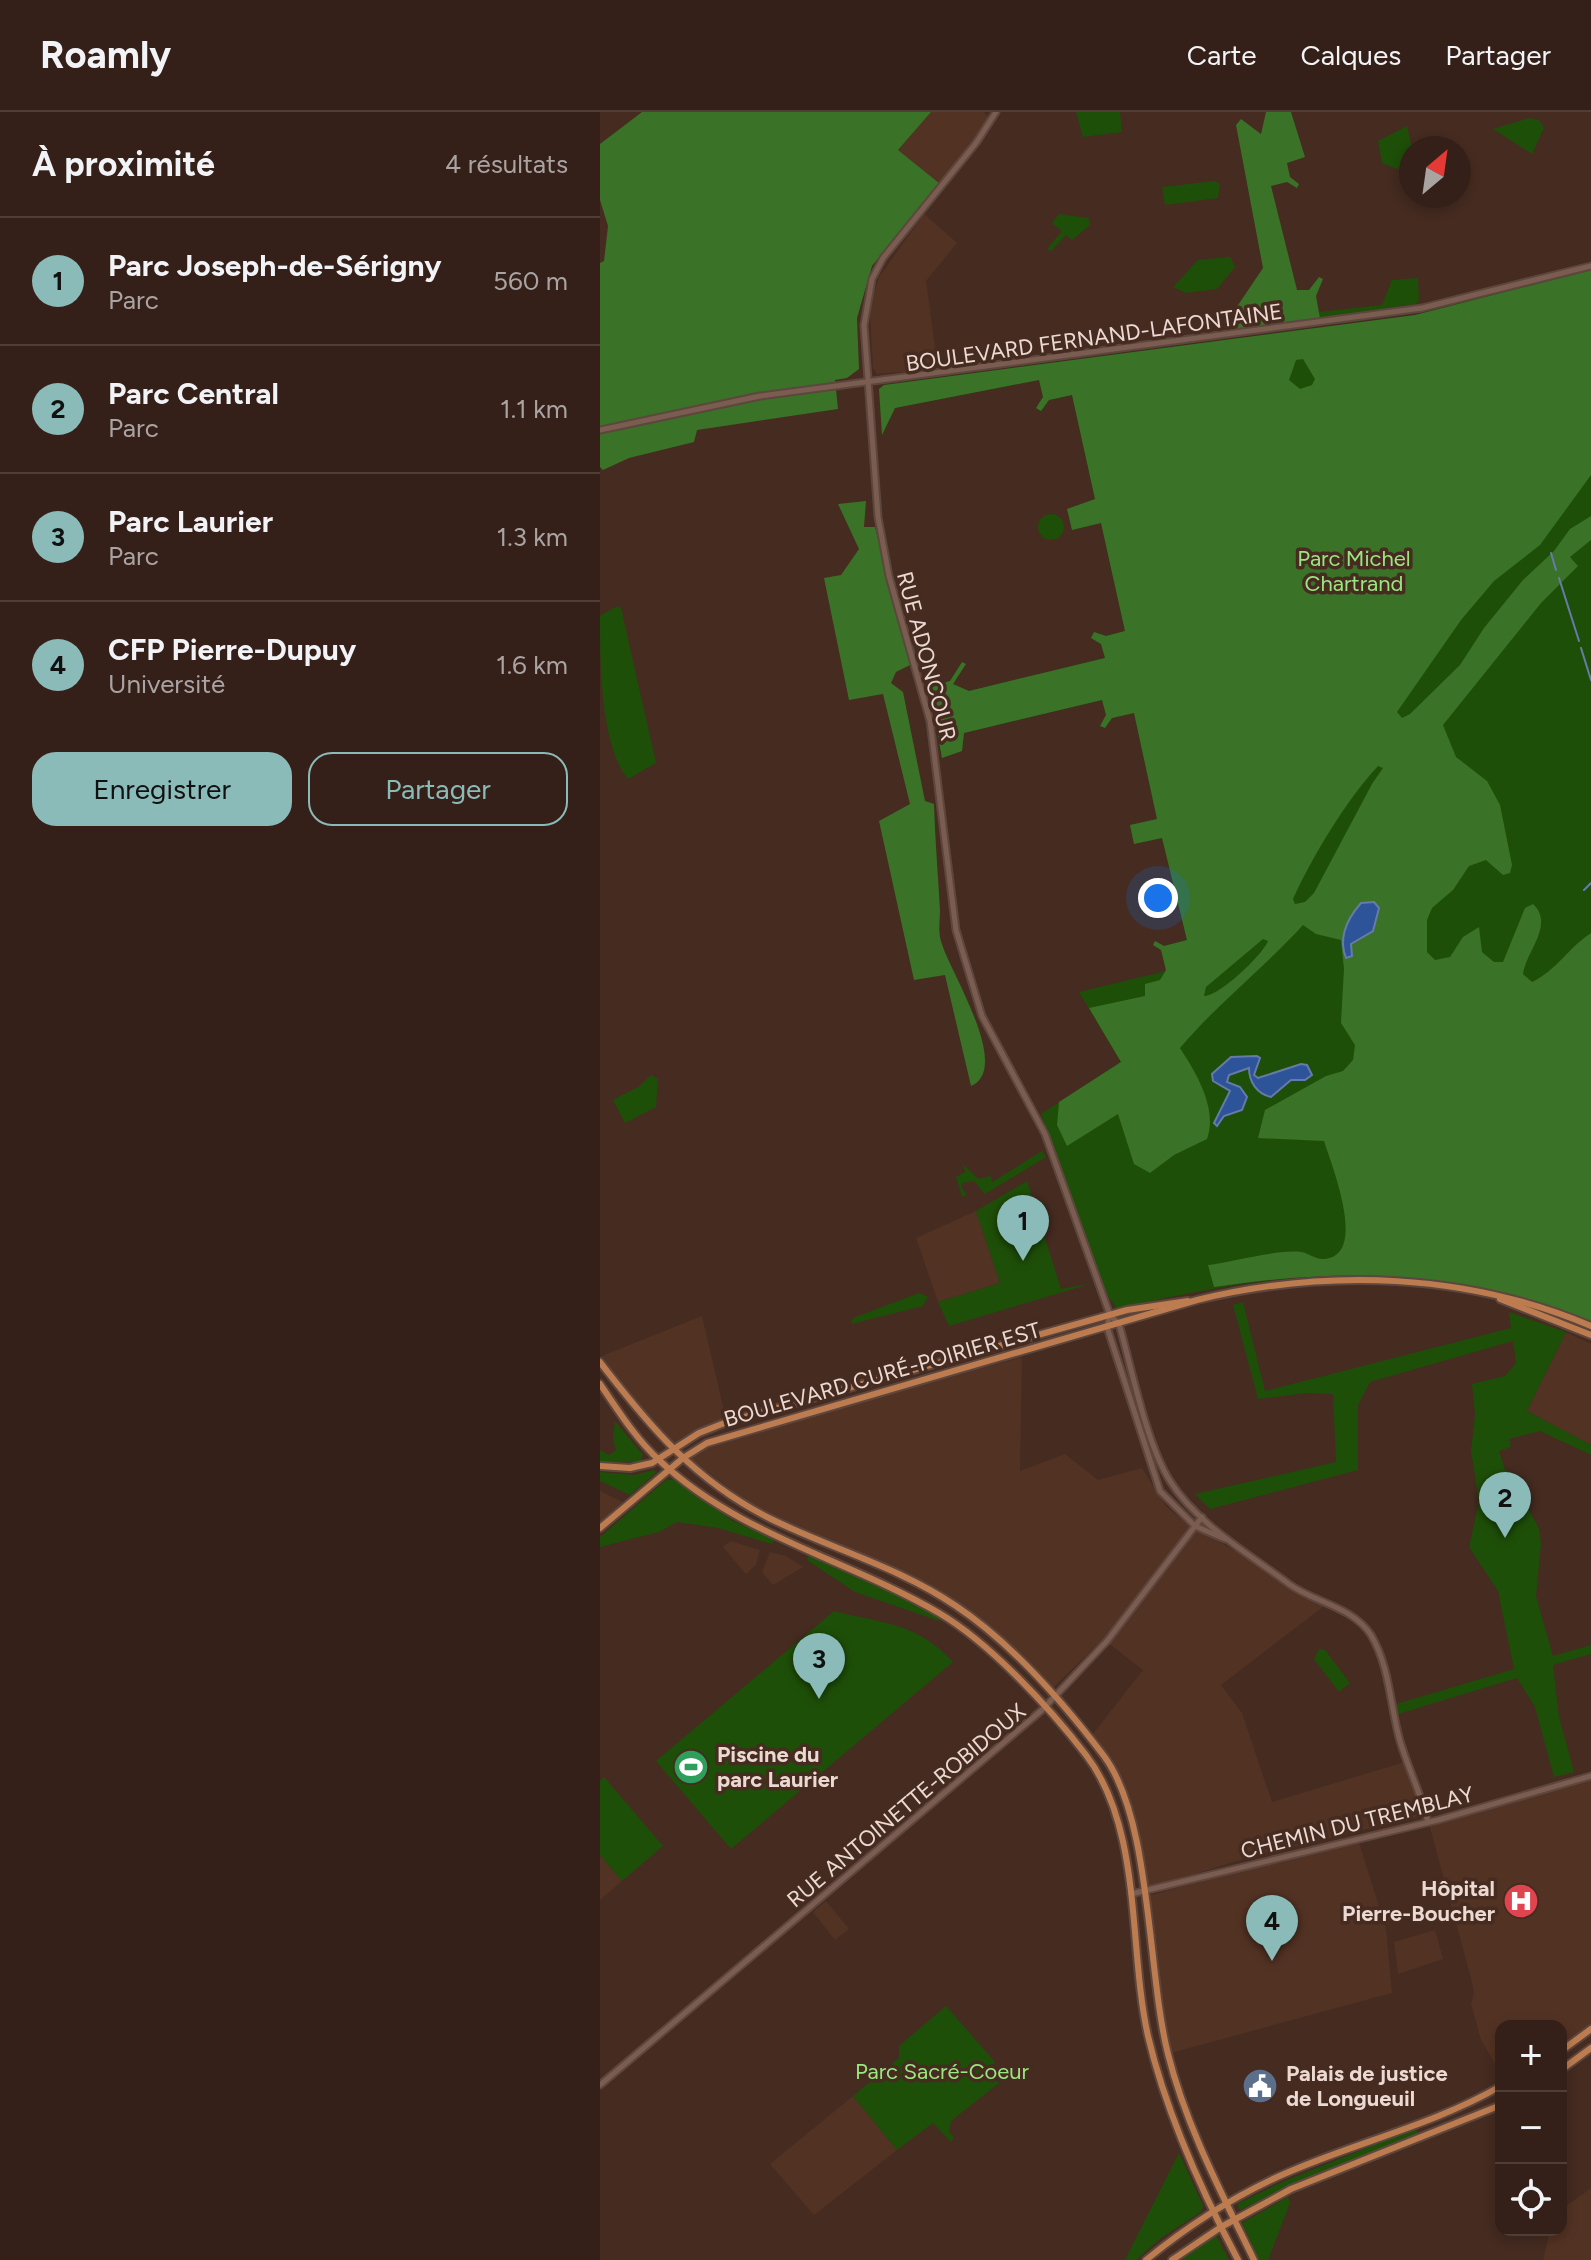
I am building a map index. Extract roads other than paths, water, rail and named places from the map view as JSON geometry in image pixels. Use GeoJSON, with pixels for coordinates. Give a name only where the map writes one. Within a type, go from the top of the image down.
{"type":"FeatureCollection","features":[{"type":"Feature","properties":{"kind":"main road","name":"BOULEVARD CURÉ-POIRIER EST"},"geometry":{"type":"LineString","coordinates":[[600,1528],[683,1458],[707,1443],[1197,1300],[1272,1284],[1374,1278],[1537,1305],[1591,1326]]}},
{"type":"Feature","properties":{"kind":"main road","name":"BOULEVARD CURÉ-POIRIER EST"},"geometry":{"type":"LineString","coordinates":[[1493,1296],[1591,1335]]}},
{"type":"Feature","properties":{"kind":"main road","name":"BOULEVARD CURÉ-POIRIER EST"},"geometry":{"type":"LineString","coordinates":[[659,1460],[699,1433],[727,1422],[1110,1315],[1149,1305],[1197,1300]]}},
{"type":"Feature","properties":{"kind":"main road"},"geometry":{"type":"LineString","coordinates":[[600,1362],[672,1451],[729,1494],[770,1519],[903,1574],[955,1605],[991,1632],[1054,1697],[1117,1777],[1130,1816],[1167,2054],[1226,2203],[1254,2260]]}},
{"type":"Feature","properties":{"kind":"main road"},"geometry":{"type":"LineString","coordinates":[[600,1384],[659,1460],[703,1496],[761,1530],[874,1579],[952,1621],[992,1652],[1084,1753],[1104,1783],[1118,1822],[1149,2040],[1161,2083],[1213,2212],[1238,2260]]}},
{"type":"Feature","properties":{"kind":"main road"},"geometry":{"type":"LineString","coordinates":[[600,1466],[640,1467],[659,1460]]}},
{"type":"Feature","properties":{"kind":"main road"},"geometry":{"type":"LineString","coordinates":[[1567,2047],[1591,2029]]}},
{"type":"Feature","properties":{"kind":"main road"},"geometry":{"type":"LineString","coordinates":[[1567,2066],[1591,2048]]}},
{"type":"Feature","properties":{"kind":"main road"},"geometry":{"type":"LineString","coordinates":[[1146,2260],[1226,2203],[1293,2170],[1426,2122],[1495,2089]]}},
{"type":"Feature","properties":{"kind":"main road"},"geometry":{"type":"LineString","coordinates":[[1172,2260],[1234,2219],[1291,2189],[1495,2107]]}},
{"type":"Feature","properties":{"kind":"street","name":"RUE ADONCOUR"},"geometry":{"type":"LineString","coordinates":[[996,112],[976,143],[883,258],[872,279],[864,325],[880,527],[889,576],[930,721],[948,884],[959,946],[988,1030],[1045,1134],[1110,1315],[1119,1324],[1159,1460],[1170,1481],[1202,1517],[1230,1541],[1291,1585],[1354,1617],[1371,1636],[1386,1674],[1400,1741],[1428,1822]]}},
{"type":"Feature","properties":{"kind":"street","name":"BOULEVARD FERNAND-LAFONTAINE"},"geometry":{"type":"LineString","coordinates":[[600,430],[755,396],[1422,308],[1591,266]]}},
{"type":"Feature","properties":{"kind":"street"},"geometry":{"type":"LineString","coordinates":[[1107,1327],[1110,1315]]}},
{"type":"Feature","properties":{"kind":"street","name":"RUE ADONCOUR"},"geometry":{"type":"LineString","coordinates":[[1107,1327],[1160,1491],[1195,1526],[1230,1541]]}},
{"type":"Feature","properties":{"kind":"street","name":"RUE ANTOINETTE-ROBIDOUX"},"geometry":{"type":"LineString","coordinates":[[600,2085],[1044,1708],[1116,1630],[1202,1517]]}},
{"type":"Feature","properties":{"kind":"street","name":"CHEMIN DU TREMBLAY"},"geometry":{"type":"LineString","coordinates":[[1130,1894],[1428,1822],[1591,1776]]}},
{"type":"Feature","properties":{"kind":"water"},"geometry":{"type":"Polygon","coordinates":[[[1374,902],[1379,908],[1373,931],[1351,944],[1352,956],[1346,958],[1343,943],[1348,922],[1361,903],[1374,902]]]}},
{"type":"Feature","properties":{"kind":"water"},"geometry":{"type":"Polygon","coordinates":[[[1231,1057],[1260,1058],[1254,1075],[1258,1078],[1301,1064],[1307,1065],[1312,1075],[1305,1080],[1291,1080],[1271,1097],[1255,1087],[1249,1068],[1229,1075],[1227,1082],[1240,1087],[1247,1097],[1242,1110],[1224,1116],[1217,1126],[1214,1123],[1230,1091],[1213,1081],[1212,1074],[1231,1057]]]}},
{"type":"Feature","properties":{"kind":"waterway"},"geometry":{"type":"LineString","coordinates":[[1551,553],[1556,570]]}},
{"type":"Feature","properties":{"kind":"waterway"},"geometry":{"type":"LineString","coordinates":[[1559,578],[1579,641]]}},
{"type":"Feature","properties":{"kind":"waterway"},"geometry":{"type":"LineString","coordinates":[[1581,648],[1591,680]]}},
{"type":"Feature","properties":{"kind":"waterway"},"geometry":{"type":"LineString","coordinates":[[1584,890],[1591,883]]}},
{"type":"Feature","properties":{"kind":"place","name":"Parc Joseph-de-Sérigny"},"geometry":{"type":"Point","coordinates":[1023,1261]}},
{"type":"Feature","properties":{"kind":"place","name":"Parc Central"},"geometry":{"type":"Point","coordinates":[1505,1538]}},
{"type":"Feature","properties":{"kind":"place","name":"Parc Laurier"},"geometry":{"type":"Point","coordinates":[819,1699]}},
{"type":"Feature","properties":{"kind":"place","name":"Piscine du parc Laurier"},"geometry":{"type":"Point","coordinates":[691,1767]}},
{"type":"Feature","properties":{"kind":"place","name":"Hôpital Pierre-Boucher"},"geometry":{"type":"Point","coordinates":[1521,1901]}},
{"type":"Feature","properties":{"kind":"place","name":"CFP Pierre-Dupuy"},"geometry":{"type":"Point","coordinates":[1272,1961]}},
{"type":"Feature","properties":{"kind":"place","name":"Palais de justice de Longueuil"},"geometry":{"type":"Point","coordinates":[1260,2086]}},
{"type":"Feature","properties":{"kind":"park label","name":"Parc Michel Chartrand"},"geometry":{"type":"Point","coordinates":[1354,570]}},
{"type":"Feature","properties":{"kind":"park label","name":"Parc Sacré-Coeur"},"geometry":{"type":"Point","coordinates":[942,2071]}}]}
